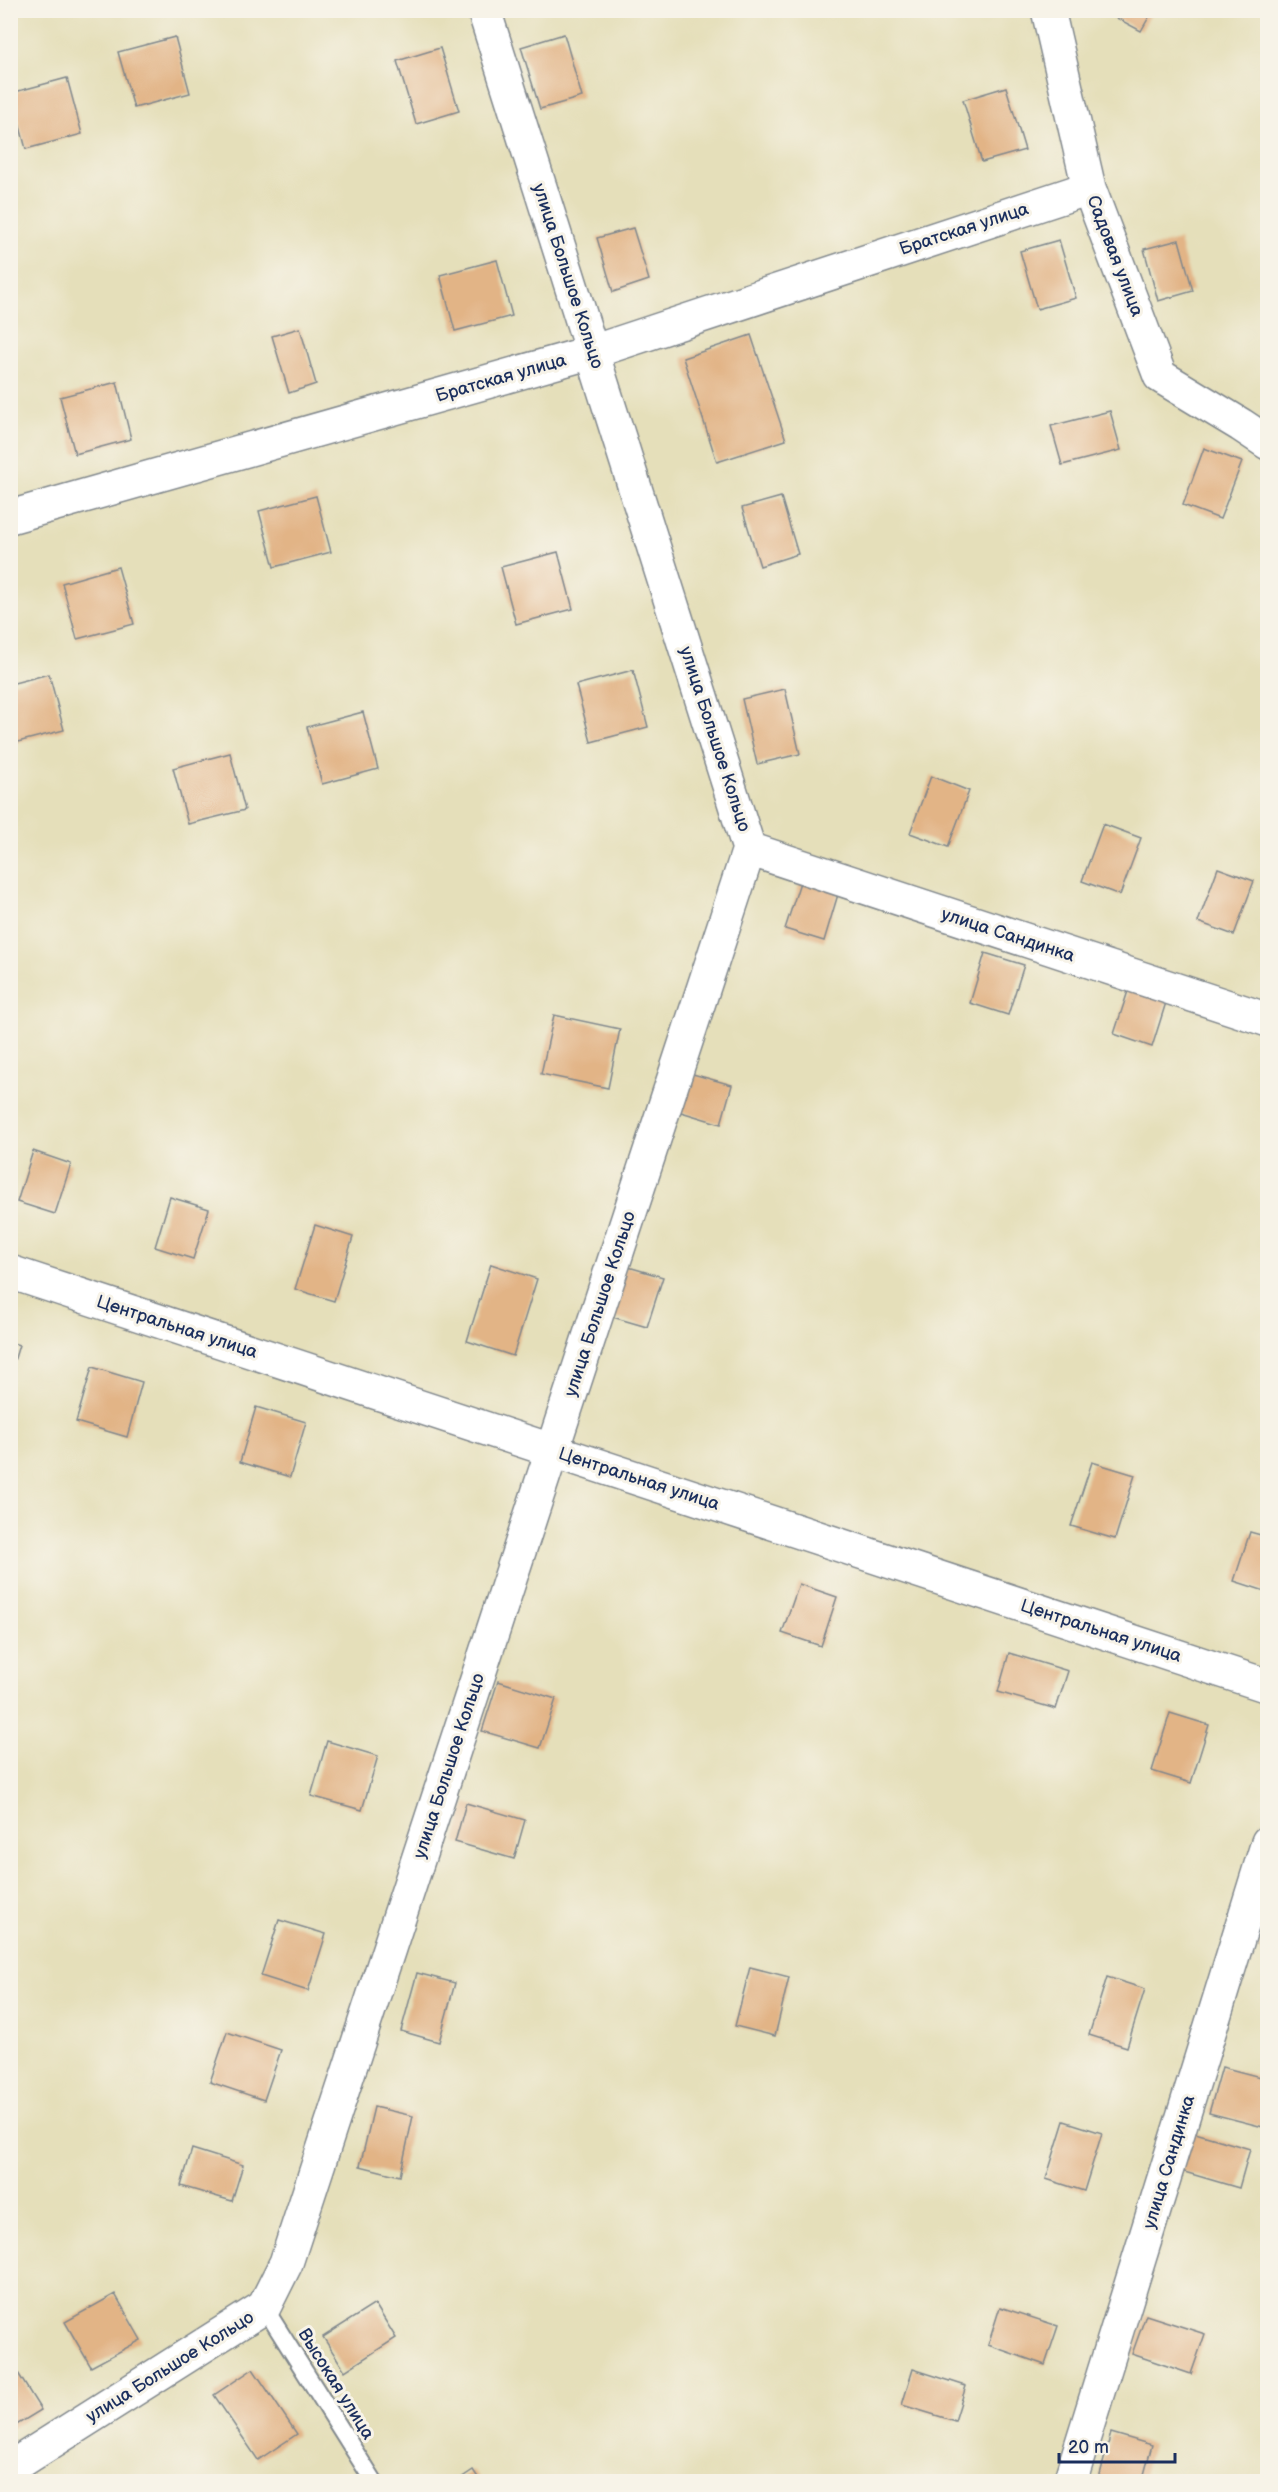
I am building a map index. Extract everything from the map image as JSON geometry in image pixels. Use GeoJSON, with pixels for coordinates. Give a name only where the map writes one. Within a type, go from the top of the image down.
{"type":"FeatureCollection","features":[{"type":"Feature","properties":{"kind":"street","name":"улица Большое Кольцо"},"geometry":{"type":"LineString","coordinates":[[10,2468],[264,2307],[285,2263],[749,849],[484,10]]}},
{"type":"Feature","properties":{"kind":"street","name":"Садовая улица"},"geometry":{"type":"LineString","coordinates":[[1048,10],[1089,188],[1160,375],[1268,443]]}},
{"type":"Feature","properties":{"kind":"street","name":"Братская улица"},"geometry":{"type":"LineString","coordinates":[[10,517],[592,352],[1089,188]]}},
{"type":"Feature","properties":{"kind":"street","name":"улица Сандинка"},"geometry":{"type":"LineString","coordinates":[[749,849],[1268,1020]]}},
{"type":"Feature","properties":{"kind":"street","name":"Центральная улица"},"geometry":{"type":"LineString","coordinates":[[10,1272],[1268,1686]]}},
{"type":"Feature","properties":{"kind":"street","name":"улица Сандинка"},"geometry":{"type":"LineString","coordinates":[[1070,2481],[1268,1842]]}},
{"type":"Feature","properties":{"kind":"lane","name":"Высокая улица"},"geometry":{"type":"LineString","coordinates":[[264,2307],[374,2481]]}},
{"type":"Feature","properties":{"kind":"building"},"geometry":{"type":"Polygon","coordinates":[[[1111,10],[1153,10],[1141,31],[1109,14],[1111,10]]]}},
{"type":"Feature","properties":{"kind":"building"},"geometry":{"type":"Polygon","coordinates":[[[564,34],[582,97],[540,109],[521,47],[564,34]]]}},
{"type":"Feature","properties":{"kind":"building"},"geometry":{"type":"Polygon","coordinates":[[[175,37],[190,93],[134,108],[118,52],[175,37]]]}},
{"type":"Feature","properties":{"kind":"building"},"geometry":{"type":"Polygon","coordinates":[[[440,48],[459,111],[416,124],[397,61],[440,48]]]}},
{"type":"Feature","properties":{"kind":"building"},"geometry":{"type":"Polygon","coordinates":[[[67,78],[82,134],[26,149],[11,93],[67,78]]]}},
{"type":"Feature","properties":{"kind":"building"},"geometry":{"type":"Polygon","coordinates":[[[1006,87],[1025,150],[982,162],[963,100],[1006,87]]]}},
{"type":"Feature","properties":{"kind":"building"},"geometry":{"type":"Polygon","coordinates":[[[633,228],[649,280],[613,292],[597,238],[633,228]]]}},
{"type":"Feature","properties":{"kind":"building"},"geometry":{"type":"Polygon","coordinates":[[[1059,240],[1076,298],[1037,309],[1020,251],[1059,240]]]}},
{"type":"Feature","properties":{"kind":"building"},"geometry":{"type":"Polygon","coordinates":[[[1179,240],[1193,291],[1158,301],[1144,249],[1179,240]]]}},
{"type":"Feature","properties":{"kind":"building"},"geometry":{"type":"Polygon","coordinates":[[[497,260],[512,316],[455,331],[440,275],[497,260]]]}},
{"type":"Feature","properties":{"kind":"building"},"geometry":{"type":"Polygon","coordinates":[[[300,328],[316,384],[289,393],[272,336],[300,328]]]}},
{"type":"Feature","properties":{"kind":"building"},"geometry":{"type":"Polygon","coordinates":[[[751,335],[786,440],[717,462],[683,358],[751,335]]]}},
{"type":"Feature","properties":{"kind":"building"},"geometry":{"type":"Polygon","coordinates":[[[117,382],[131,439],[75,454],[60,397],[117,382]]]}},
{"type":"Feature","properties":{"kind":"building"},"geometry":{"type":"Polygon","coordinates":[[[1110,411],[1121,450],[1062,465],[1051,426],[1110,411]]]}},
{"type":"Feature","properties":{"kind":"building"},"geometry":{"type":"Polygon","coordinates":[[[1204,448],[1242,462],[1220,519],[1183,505],[1204,448]]]}},
{"type":"Feature","properties":{"kind":"building"},"geometry":{"type":"Polygon","coordinates":[[[316,496],[331,552],[274,567],[259,511],[316,496]]]}},
{"type":"Feature","properties":{"kind":"building"},"geometry":{"type":"Polygon","coordinates":[[[781,497],[798,554],[760,566],[742,508],[781,497]]]}},
{"type":"Feature","properties":{"kind":"building"},"geometry":{"type":"Polygon","coordinates":[[[558,552],[573,609],[516,624],[501,567],[558,552]]]}},
{"type":"Feature","properties":{"kind":"building"},"geometry":{"type":"Polygon","coordinates":[[[118,567],[134,624],[77,639],[62,583],[118,567]]]}},
{"type":"Feature","properties":{"kind":"building"},"geometry":{"type":"Polygon","coordinates":[[[633,670],[648,727],[591,742],[576,685],[633,670]]]}},
{"type":"Feature","properties":{"kind":"building"},"geometry":{"type":"Polygon","coordinates":[[[49,674],[64,730],[10,744],[10,684],[49,674]]]}},
{"type":"Feature","properties":{"kind":"building"},"geometry":{"type":"Polygon","coordinates":[[[785,689],[800,754],[757,764],[742,699],[785,689]]]}},
{"type":"Feature","properties":{"kind":"building"},"geometry":{"type":"Polygon","coordinates":[[[363,712],[378,769],[322,784],[307,727],[363,712]]]}},
{"type":"Feature","properties":{"kind":"building"},"geometry":{"type":"Polygon","coordinates":[[[230,753],[245,810],[188,824],[173,768],[230,753]]]}},
{"type":"Feature","properties":{"kind":"building"},"geometry":{"type":"Polygon","coordinates":[[[931,776],[969,791],[948,847],[910,833],[931,776]]]}},
{"type":"Feature","properties":{"kind":"building"},"geometry":{"type":"Polygon","coordinates":[[[1103,824],[1141,838],[1120,895],[1082,881],[1103,824]]]}},
{"type":"Feature","properties":{"kind":"building"},"geometry":{"type":"Polygon","coordinates":[[[1218,868],[1254,881],[1234,935],[1198,922],[1218,868]]]}},
{"type":"Feature","properties":{"kind":"building"},"geometry":{"type":"Polygon","coordinates":[[[801,879],[839,891],[824,941],[785,929],[801,879]]]}},
{"type":"Feature","properties":{"kind":"building"},"geometry":{"type":"Polygon","coordinates":[[[985,953],[1024,965],[1008,1015],[970,1003],[985,953]]]}},
{"type":"Feature","properties":{"kind":"building"},"geometry":{"type":"Polygon","coordinates":[[[1130,985],[1168,996],[1152,1047],[1114,1034],[1130,985]]]}},
{"type":"Feature","properties":{"kind":"building"},"geometry":{"type":"Polygon","coordinates":[[[554,1015],[620,1029],[608,1088],[541,1074],[554,1015]]]}},
{"type":"Feature","properties":{"kind":"building"},"geometry":{"type":"Polygon","coordinates":[[[682,1071],[732,1085],[721,1124],[671,1109],[682,1071]]]}},
{"type":"Feature","properties":{"kind":"building"},"geometry":{"type":"Polygon","coordinates":[[[33,1151],[71,1164],[55,1214],[17,1202],[33,1151]]]}},
{"type":"Feature","properties":{"kind":"building"},"geometry":{"type":"Polygon","coordinates":[[[170,1197],[209,1209],[193,1259],[155,1247],[170,1197]]]}},
{"type":"Feature","properties":{"kind":"building"},"geometry":{"type":"Polygon","coordinates":[[[315,1225],[353,1237],[334,1301],[295,1289],[315,1225]]]}},
{"type":"Feature","properties":{"kind":"building"},"geometry":{"type":"Polygon","coordinates":[[[491,1264],[537,1279],[513,1356],[467,1341],[491,1264]]]}},
{"type":"Feature","properties":{"kind":"building"},"geometry":{"type":"Polygon","coordinates":[[[625,1266],[663,1277],[647,1327],[609,1316],[625,1266]]]}},
{"type":"Feature","properties":{"kind":"building"},"geometry":{"type":"Polygon","coordinates":[[[10,1342],[19,1345],[11,1371],[10,1371],[10,1342]]]}},
{"type":"Feature","properties":{"kind":"building"},"geometry":{"type":"Polygon","coordinates":[[[92,1367],[142,1382],[127,1437],[76,1422],[92,1367]]]}},
{"type":"Feature","properties":{"kind":"building"},"geometry":{"type":"Polygon","coordinates":[[[256,1407],[306,1422],[290,1477],[240,1462],[256,1407]]]}},
{"type":"Feature","properties":{"kind":"building"},"geometry":{"type":"Polygon","coordinates":[[[1092,1462],[1135,1475],[1115,1539],[1071,1526],[1092,1462]]]}},
{"type":"Feature","properties":{"kind":"building"},"geometry":{"type":"Polygon","coordinates":[[[1250,1532],[1268,1537],[1268,1592],[1234,1581],[1250,1532]]]}},
{"type":"Feature","properties":{"kind":"building"},"geometry":{"type":"Polygon","coordinates":[[[799,1584],[837,1597],[821,1646],[782,1633],[799,1584]]]}},
{"type":"Feature","properties":{"kind":"building"},"geometry":{"type":"Polygon","coordinates":[[[1009,1653],[1068,1671],[1056,1709],[998,1692],[1009,1653]]]}},
{"type":"Feature","properties":{"kind":"building"},"geometry":{"type":"Polygon","coordinates":[[[498,1681],[556,1699],[540,1748],[482,1731],[498,1681]]]}},
{"type":"Feature","properties":{"kind":"building"},"geometry":{"type":"Polygon","coordinates":[[[1170,1713],[1209,1725],[1191,1783],[1152,1771],[1170,1713]]]}},
{"type":"Feature","properties":{"kind":"building"},"geometry":{"type":"Polygon","coordinates":[[[327,1741],[378,1756],[362,1810],[311,1796],[327,1741]]]}},
{"type":"Feature","properties":{"kind":"building"},"geometry":{"type":"Polygon","coordinates":[[[466,1803],[525,1820],[514,1859],[455,1842],[466,1803]]]}},
{"type":"Feature","properties":{"kind":"building"},"geometry":{"type":"Polygon","coordinates":[[[279,1920],[326,1934],[308,1991],[261,1976],[279,1920]]]}},
{"type":"Feature","properties":{"kind":"building"},"geometry":{"type":"Polygon","coordinates":[[[1268,1927],[1268,1952],[1260,1950],[1268,1927]]]}},
{"type":"Feature","properties":{"kind":"building"},"geometry":{"type":"Polygon","coordinates":[[[750,1967],[789,1977],[775,2036],[735,2026],[750,1967]]]}},
{"type":"Feature","properties":{"kind":"building"},"geometry":{"type":"Polygon","coordinates":[[[417,1973],[455,1983],[439,2042],[401,2031],[417,1973]]]}},
{"type":"Feature","properties":{"kind":"building"},"geometry":{"type":"Polygon","coordinates":[[[1107,1977],[1145,1989],[1127,2047],[1089,2035],[1107,1977]]]}},
{"type":"Feature","properties":{"kind":"building"},"geometry":{"type":"Polygon","coordinates":[[[227,2032],[281,2050],[264,2100],[210,2082],[227,2032]]]}},
{"type":"Feature","properties":{"kind":"building"},"geometry":{"type":"Polygon","coordinates":[[[1222,2067],[1268,2079],[1267,2128],[1209,2113],[1222,2067]]]}},
{"type":"Feature","properties":{"kind":"building"},"geometry":{"type":"Polygon","coordinates":[[[374,2107],[413,2116],[400,2176],[360,2166],[374,2107]]]}},
{"type":"Feature","properties":{"kind":"building"},"geometry":{"type":"Polygon","coordinates":[[[1064,2121],[1102,2133],[1084,2191],[1046,2179],[1064,2121]]]}},
{"type":"Feature","properties":{"kind":"building"},"geometry":{"type":"Polygon","coordinates":[[[1192,2132],[1250,2149],[1239,2188],[1181,2171],[1192,2132]]]}},
{"type":"Feature","properties":{"kind":"building"},"geometry":{"type":"Polygon","coordinates":[[[192,2149],[243,2165],[232,2201],[181,2186],[192,2149]]]}},
{"type":"Feature","properties":{"kind":"building"},"geometry":{"type":"Polygon","coordinates":[[[115,2294],[141,2340],[91,2367],[65,2322],[115,2294]]]}},
{"type":"Feature","properties":{"kind":"building"},"geometry":{"type":"Polygon","coordinates":[[[375,2304],[396,2338],[345,2371],[323,2337],[375,2304]]]}},
{"type":"Feature","properties":{"kind":"building"},"geometry":{"type":"Polygon","coordinates":[[[1000,2307],[1058,2326],[1045,2365],[988,2345],[1000,2307]]]}},
{"type":"Feature","properties":{"kind":"building"},"geometry":{"type":"Polygon","coordinates":[[[1146,2315],[1205,2334],[1191,2374],[1132,2354],[1146,2315]]]}},
{"type":"Feature","properties":{"kind":"building"},"geometry":{"type":"Polygon","coordinates":[[[13,2365],[41,2410],[10,2429],[10,2367],[13,2365]]]}},
{"type":"Feature","properties":{"kind":"building"},"geometry":{"type":"Polygon","coordinates":[[[253,2369],[297,2434],[258,2460],[214,2395],[253,2369]]]}},
{"type":"Feature","properties":{"kind":"building"},"geometry":{"type":"Polygon","coordinates":[[[913,2369],[966,2386],[955,2421],[902,2405],[913,2369]]]}},
{"type":"Feature","properties":{"kind":"building"},"geometry":{"type":"Polygon","coordinates":[[[1111,2433],[1152,2445],[1142,2482],[1098,2482],[1111,2433]]]}},
{"type":"Feature","properties":{"kind":"building"},"geometry":{"type":"Polygon","coordinates":[[[473,2470],[481,2482],[455,2482],[473,2470]]]}}]}
